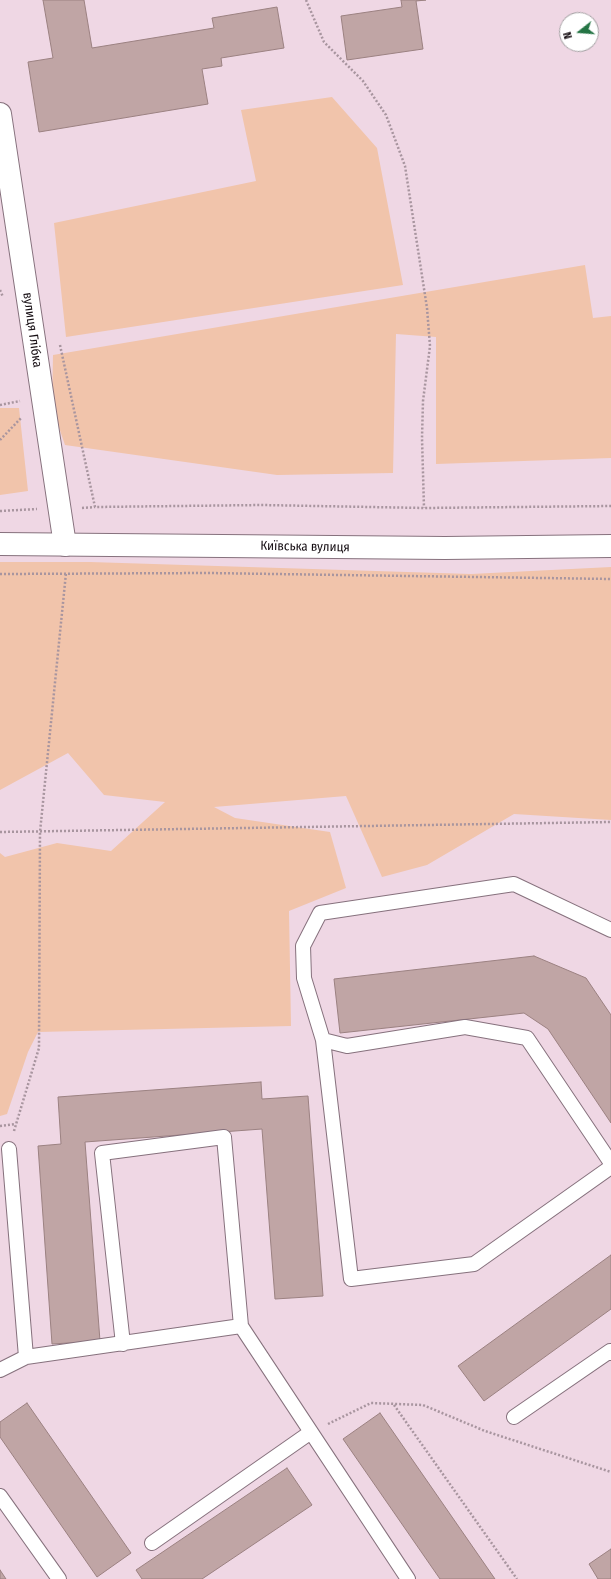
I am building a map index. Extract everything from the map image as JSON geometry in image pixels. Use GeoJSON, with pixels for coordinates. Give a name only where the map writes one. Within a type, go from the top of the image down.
{"type":"FeatureCollection","features":[{"type":"Feature","properties":{"kind":"main road","name":"вулиця Глібка"},"geometry":{"type":"LineString","coordinates":[[0,114],[65,545]]}},
{"type":"Feature","properties":{"kind":"main road","name":"Київська вулиця"},"geometry":{"type":"LineString","coordinates":[[0,544],[446,548],[611,546]]}},
{"type":"Feature","properties":{"kind":"lane"},"geometry":{"type":"LineString","coordinates":[[611,930],[514,884],[320,914],[304,946],[304,978],[323,1040],[351,1279],[474,1264],[611,1167]]}},
{"type":"Feature","properties":{"kind":"lane"},"geometry":{"type":"LineString","coordinates":[[323,1040],[347,1046],[465,1027],[527,1038],[611,1163]]}},
{"type":"Feature","properties":{"kind":"lane"},"geometry":{"type":"LineString","coordinates":[[123,1344],[102,1153],[224,1137],[241,1326],[408,1579]]}},
{"type":"Feature","properties":{"kind":"lane"},"geometry":{"type":"LineString","coordinates":[[9,1149],[26,1357]]}},
{"type":"Feature","properties":{"kind":"lane"},"geometry":{"type":"LineString","coordinates":[[0,1370],[26,1357],[241,1326]]}},
{"type":"Feature","properties":{"kind":"lane"},"geometry":{"type":"LineString","coordinates":[[514,1417],[610,1351],[611,1353]]}},
{"type":"Feature","properties":{"kind":"lane"},"geometry":{"type":"LineString","coordinates":[[152,1543],[311,1432]]}},
{"type":"Feature","properties":{"kind":"lane"},"geometry":{"type":"LineString","coordinates":[[0,1496],[60,1579]]}},
{"type":"Feature","properties":{"kind":"path"},"geometry":{"type":"LineString","coordinates":[[306,0],[324,42],[363,81],[386,115],[405,166],[428,308],[430,346],[422,416],[424,508]]}},
{"type":"Feature","properties":{"kind":"path"},"geometry":{"type":"LineString","coordinates":[[60,345],[96,507],[262,505],[424,508],[611,506]]}},
{"type":"Feature","properties":{"kind":"path"},"geometry":{"type":"LineString","coordinates":[[9,1149],[38,1048],[40,832],[66,573]]}},
{"type":"Feature","properties":{"kind":"path"},"geometry":{"type":"LineString","coordinates":[[0,574],[208,573],[611,579]]}},
{"type":"Feature","properties":{"kind":"path"},"geometry":{"type":"LineString","coordinates":[[0,832],[611,822]]}},
{"type":"Feature","properties":{"kind":"path"},"geometry":{"type":"LineString","coordinates":[[0,1126],[16,1124]]}},
{"type":"Feature","properties":{"kind":"path"},"geometry":{"type":"LineString","coordinates":[[311,1432],[371,1403],[423,1405],[485,1431],[611,1472]]}},
{"type":"Feature","properties":{"kind":"path"},"geometry":{"type":"LineString","coordinates":[[394,1404],[517,1579]]}},
{"type":"Feature","properties":{"kind":"shaded area"},"geometry":{"type":"Polygon","coordinates":[[[332,97],[377,148],[403,285],[66,337],[54,223],[256,181],[241,110],[332,97]]]}},
{"type":"Feature","properties":{"kind":"shaded area"},"geometry":{"type":"Polygon","coordinates":[[[585,265],[593,318],[611,316],[611,458],[436,464],[436,337],[396,334],[393,473],[277,475],[65,445],[52,407],[53,355],[585,265]]]}},
{"type":"Feature","properties":{"kind":"shaded area"},"geometry":{"type":"Polygon","coordinates":[[[0,408],[19,408],[28,491],[0,495],[0,408]]]}},
{"type":"Feature","properties":{"kind":"shaded area"},"geometry":{"type":"Polygon","coordinates":[[[0,562],[90,562],[471,574],[611,567],[611,820],[514,814],[427,865],[382,877],[346,796],[214,807],[235,818],[330,832],[346,888],[289,911],[291,1026],[38,1032],[28,1052],[7,1114],[0,1116],[0,853],[5,857],[57,843],[111,851],[165,802],[104,795],[68,753],[0,790],[0,562]]]}},
{"type":"Feature","properties":{"kind":"building"},"geometry":{"type":"Polygon","coordinates":[[[43,0],[84,0],[92,48],[214,28],[212,18],[277,7],[284,48],[221,58],[222,66],[202,69],[208,104],[39,132],[28,62],[53,58],[43,0]]]}},
{"type":"Feature","properties":{"kind":"building"},"geometry":{"type":"Polygon","coordinates":[[[401,0],[426,0],[416,1],[423,49],[347,60],[341,16],[402,7],[401,0]]]}},
{"type":"Feature","properties":{"kind":"building"},"geometry":{"type":"Polygon","coordinates":[[[534,956],[586,978],[611,1015],[611,1123],[548,1029],[524,1013],[340,1033],[334,979],[534,956]]]}},
{"type":"Feature","properties":{"kind":"building"},"geometry":{"type":"Polygon","coordinates":[[[261,1082],[262,1099],[308,1096],[323,1296],[275,1299],[262,1129],[85,1142],[100,1341],[52,1344],[38,1146],[61,1144],[58,1097],[261,1082]]]}},
{"type":"Feature","properties":{"kind":"building"},"geometry":{"type":"Polygon","coordinates":[[[611,1255],[611,1309],[484,1401],[458,1366],[611,1255]]]}},
{"type":"Feature","properties":{"kind":"building"},"geometry":{"type":"Polygon","coordinates":[[[27,1403],[131,1553],[97,1577],[0,1437],[0,1422],[27,1403]]]}},
{"type":"Feature","properties":{"kind":"building"},"geometry":{"type":"Polygon","coordinates":[[[380,1413],[495,1579],[440,1579],[343,1439],[380,1413]]]}},
{"type":"Feature","properties":{"kind":"building"},"geometry":{"type":"Polygon","coordinates":[[[287,1468],[312,1505],[202,1579],[142,1579],[136,1570],[287,1468]]]}},
{"type":"Feature","properties":{"kind":"building"},"geometry":{"type":"Polygon","coordinates":[[[611,1549],[611,1579],[598,1579],[589,1564],[611,1549]]]}},
{"type":"Feature","properties":{"kind":"building"},"geometry":{"type":"Polygon","coordinates":[[[0,1570],[6,1579],[0,1579],[0,1570]]]}}]}
